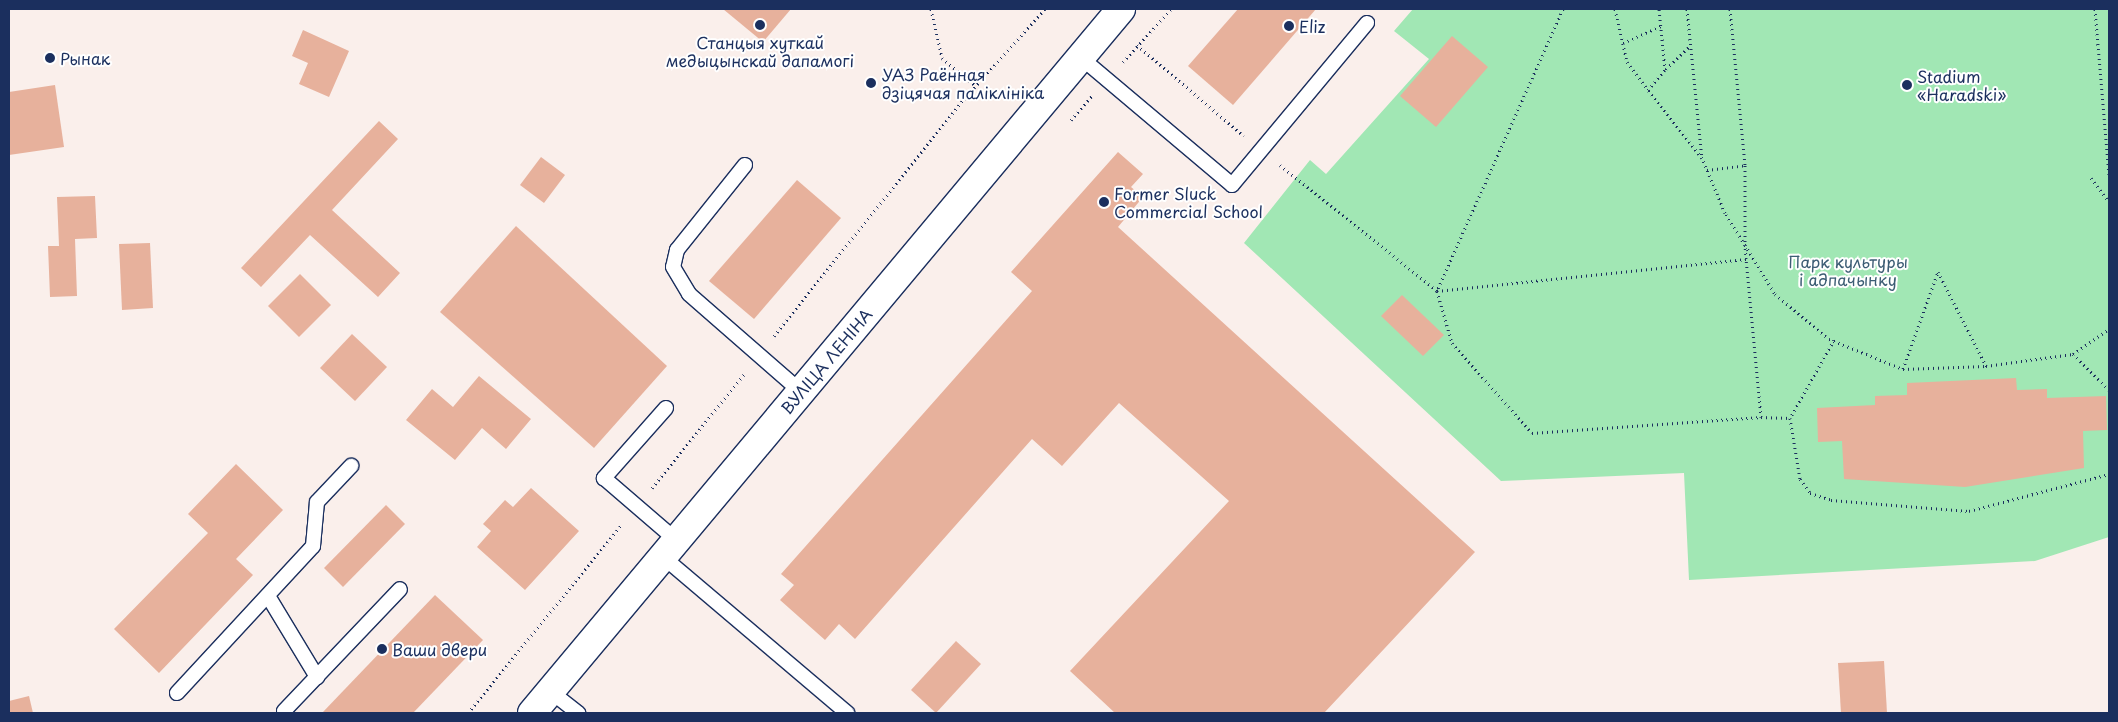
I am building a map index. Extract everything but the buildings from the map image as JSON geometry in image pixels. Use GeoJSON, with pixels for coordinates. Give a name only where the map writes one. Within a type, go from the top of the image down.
{"type":"FeatureCollection","features":[{"type":"Feature","properties":{"kind":"main road","name":"ВУЛІЦА ЛЕНІНА"},"geometry":{"type":"LineString","coordinates":[[532,713],[1079,56],[1121,9]]}},
{"type":"Feature","properties":{"kind":"lane"},"geometry":{"type":"LineString","coordinates":[[1079,56],[1232,185],[1367,23]]}},
{"type":"Feature","properties":{"kind":"lane"},"geometry":{"type":"LineString","coordinates":[[745,165],[677,250],[673,267],[689,294],[800,391]]}},
{"type":"Feature","properties":{"kind":"lane"},"geometry":{"type":"LineString","coordinates":[[666,408],[604,478],[669,548],[847,713]]}},
{"type":"Feature","properties":{"kind":"lane"},"geometry":{"type":"LineString","coordinates":[[177,693],[314,546],[317,502],[351,466]]}},
{"type":"Feature","properties":{"kind":"lane"},"geometry":{"type":"LineString","coordinates":[[284,713],[400,589]]}},
{"type":"Feature","properties":{"kind":"lane"},"geometry":{"type":"LineString","coordinates":[[268,596],[317,677]]}},
{"type":"Feature","properties":{"kind":"lane"},"geometry":{"type":"LineString","coordinates":[[550,691],[578,713]]}},
{"type":"Feature","properties":{"kind":"path"},"geometry":{"type":"LineString","coordinates":[[931,9],[942,58],[976,86]]}},
{"type":"Feature","properties":{"kind":"path"},"geometry":{"type":"LineString","coordinates":[[1437,292],[1563,9]]}},
{"type":"Feature","properties":{"kind":"path"},"geometry":{"type":"LineString","coordinates":[[1615,9],[1627,62],[1702,158]]}},
{"type":"Feature","properties":{"kind":"path"},"geometry":{"type":"LineString","coordinates":[[1659,9],[1665,70]]}},
{"type":"Feature","properties":{"kind":"path"},"geometry":{"type":"LineString","coordinates":[[1687,9],[1702,158],[1725,213],[1775,294],[1834,340],[1903,369],[1986,366],[2073,354],[2109,329]]}},
{"type":"Feature","properties":{"kind":"path"},"geometry":{"type":"LineString","coordinates":[[1730,9],[1745,165],[1745,245],[1761,417]]}},
{"type":"Feature","properties":{"kind":"path"},"geometry":{"type":"LineString","coordinates":[[2096,9],[2109,174]]}},
{"type":"Feature","properties":{"kind":"path"},"geometry":{"type":"LineString","coordinates":[[1623,43],[1661,26]]}},
{"type":"Feature","properties":{"kind":"path"},"geometry":{"type":"LineString","coordinates":[[1137,45],[1261,150],[1437,292],[1452,343],[1532,433],[1761,417],[1790,418]]}},
{"type":"Feature","properties":{"kind":"path"},"geometry":{"type":"LineString","coordinates":[[1648,90],[1665,70],[1690,46]]}},
{"type":"Feature","properties":{"kind":"path"},"geometry":{"type":"LineString","coordinates":[[1706,170],[1745,165]]}},
{"type":"Feature","properties":{"kind":"path"},"geometry":{"type":"LineString","coordinates":[[2091,178],[2109,202]]}},
{"type":"Feature","properties":{"kind":"path"},"geometry":{"type":"LineString","coordinates":[[1437,292],[1746,259]]}},
{"type":"Feature","properties":{"kind":"path"},"geometry":{"type":"LineString","coordinates":[[1903,369],[1938,272],[1986,366]]}},
{"type":"Feature","properties":{"kind":"path"},"geometry":{"type":"LineString","coordinates":[[1834,340],[1790,418],[1800,479],[1810,493],[1831,500],[1969,511],[2109,474]]}},
{"type":"Feature","properties":{"kind":"path"},"geometry":{"type":"LineString","coordinates":[[2073,354],[2109,390]]}},
{"type":"Feature","properties":{"kind":"green space","name":"Парк культуры і адпачынку"},"geometry":{"type":"Polygon","coordinates":[[[1413,9],[2109,9],[2109,537],[2035,561],[1689,580],[1684,473],[1501,481],[1244,243],[1310,160],[1326,174],[1429,59],[1394,31],[1413,9]]]}},
{"type":"Feature","properties":{"kind":"place","name":"Станцыя хуткай медыцынскай дапамогі"},"geometry":{"type":"Point","coordinates":[760,25]}},
{"type":"Feature","properties":{"kind":"place","name":"Eliz"},"geometry":{"type":"Point","coordinates":[1289,26]}},
{"type":"Feature","properties":{"kind":"place","name":"Рынак"},"geometry":{"type":"Point","coordinates":[50,58]}},
{"type":"Feature","properties":{"kind":"place","name":"УАЗ Раённая дзіцячая паліклініка"},"geometry":{"type":"Point","coordinates":[871,83]}},
{"type":"Feature","properties":{"kind":"place","name":"Stadium «Haradski»"},"geometry":{"type":"Point","coordinates":[1907,85]}},
{"type":"Feature","properties":{"kind":"place","name":"Former Sluck Commercial School"},"geometry":{"type":"Point","coordinates":[1104,202]}},
{"type":"Feature","properties":{"kind":"place","name":"Ваши двери"},"geometry":{"type":"Point","coordinates":[382,649]}}]}
